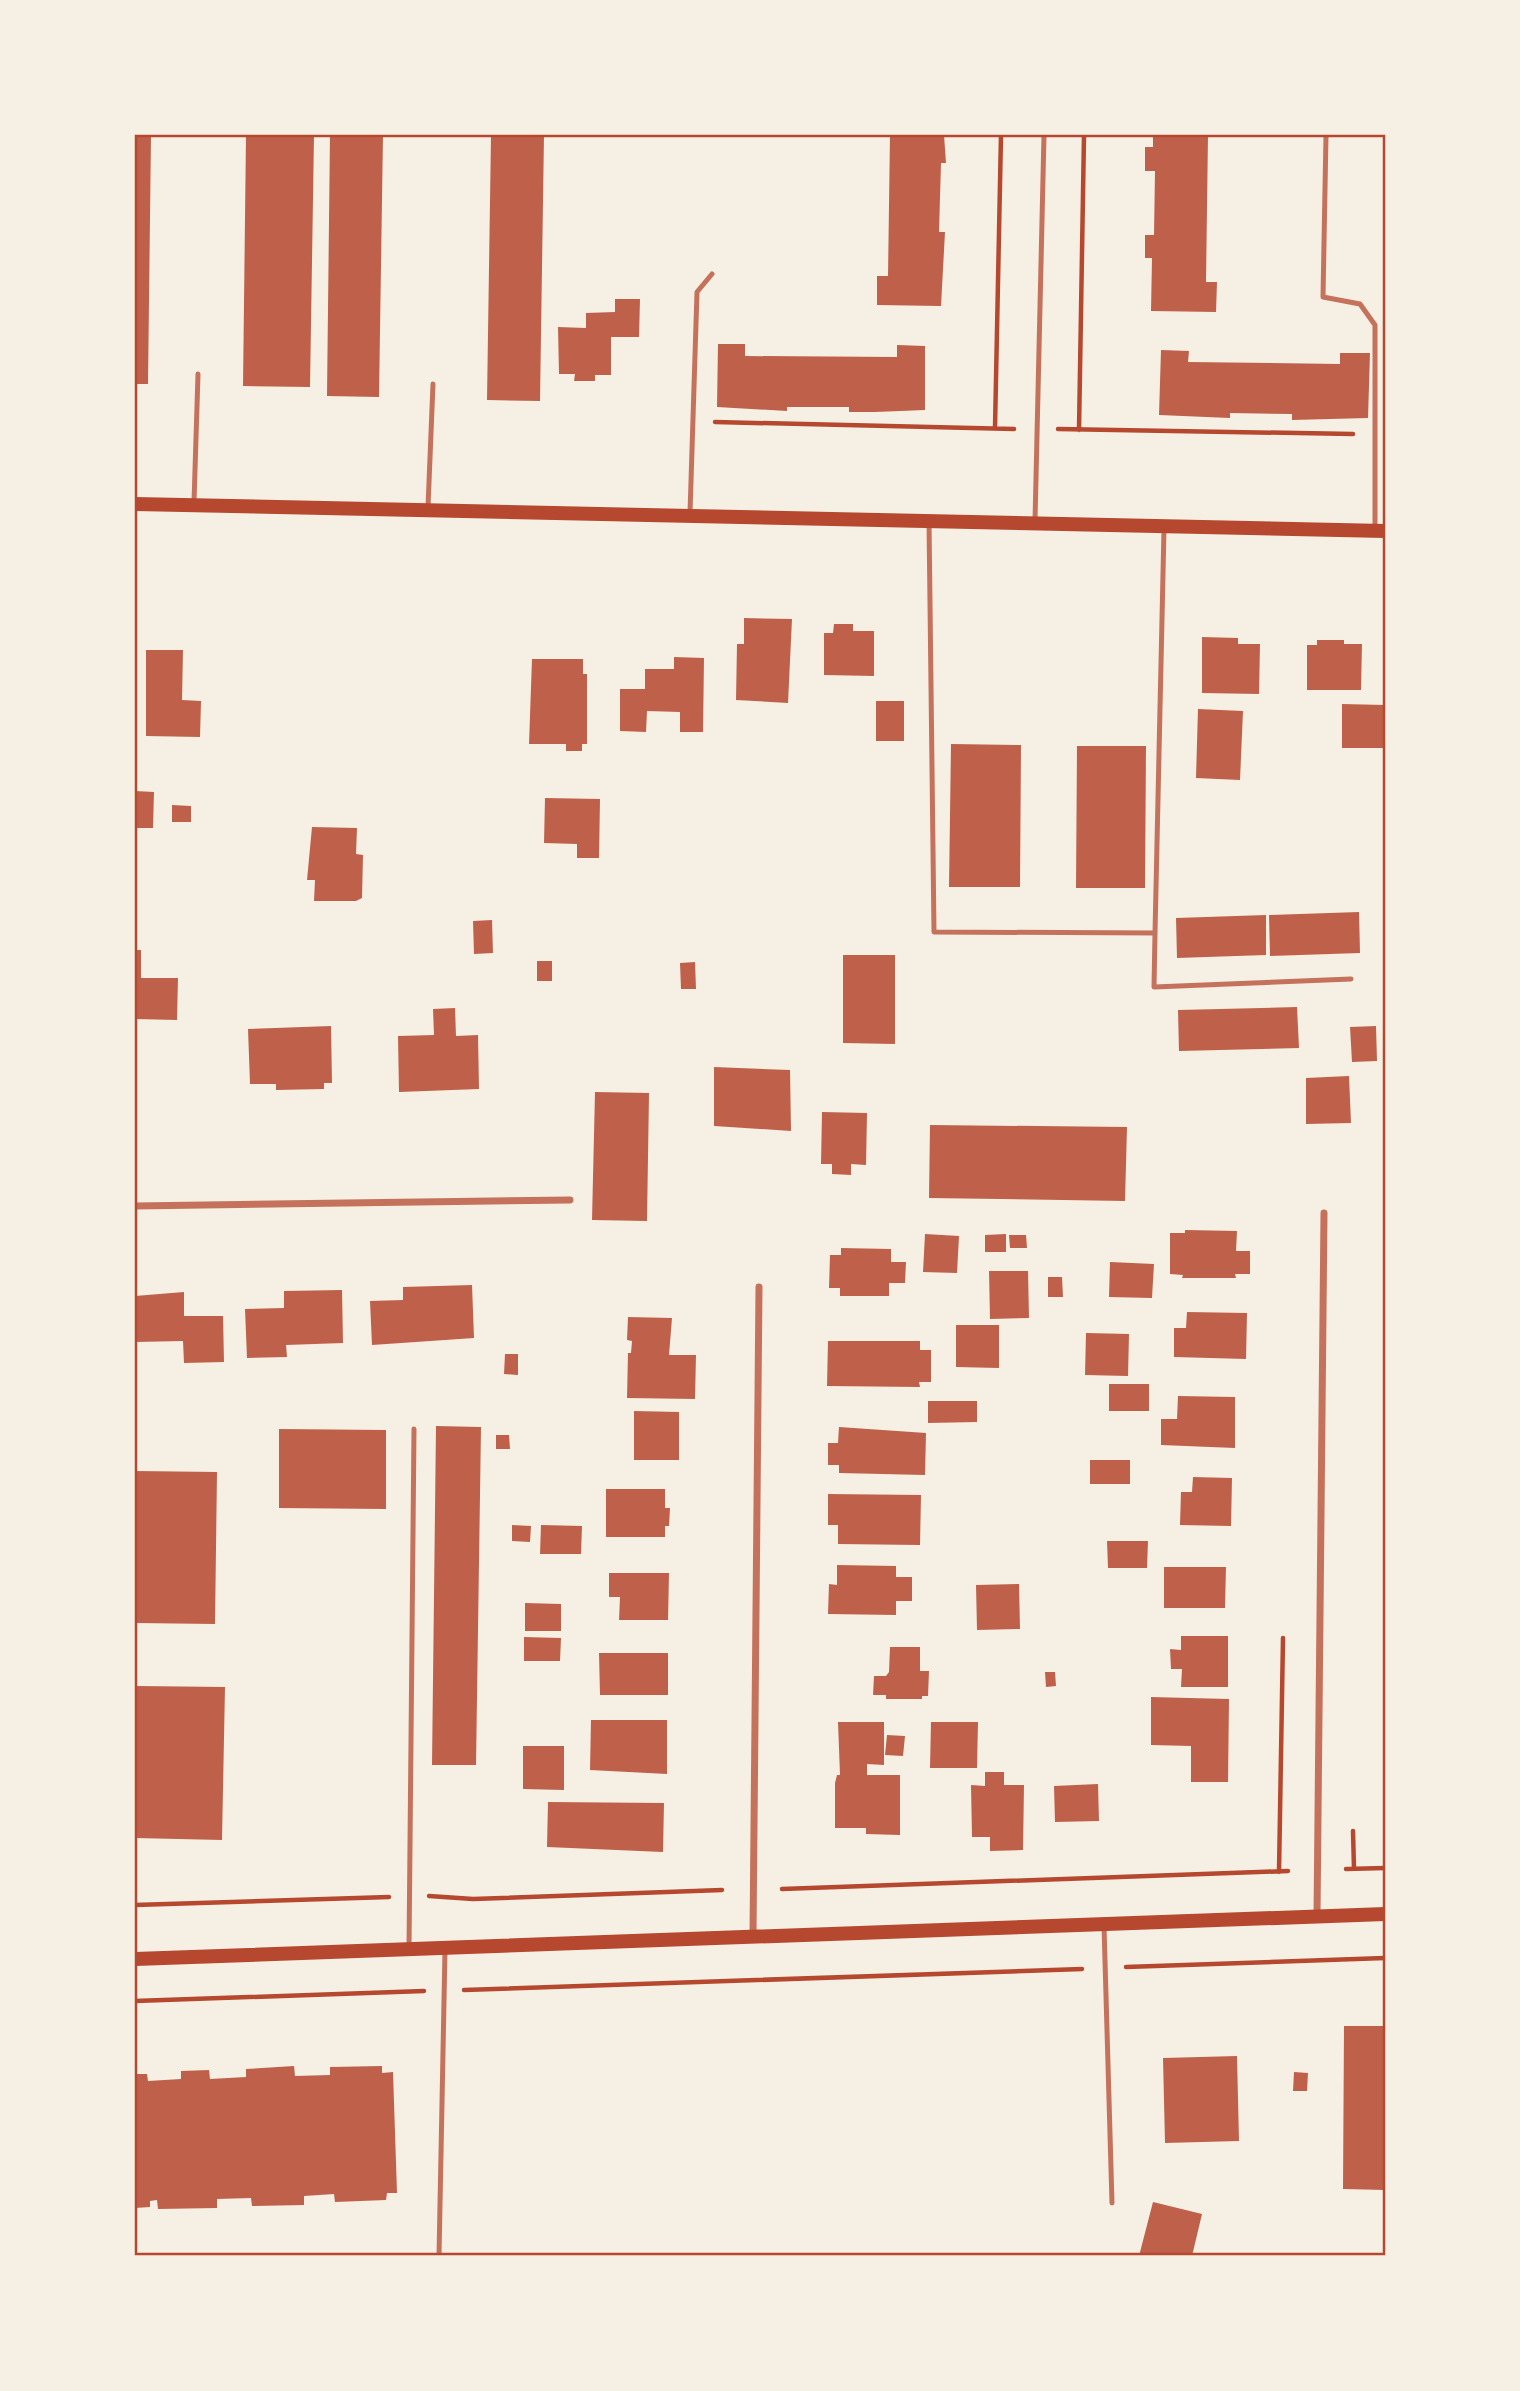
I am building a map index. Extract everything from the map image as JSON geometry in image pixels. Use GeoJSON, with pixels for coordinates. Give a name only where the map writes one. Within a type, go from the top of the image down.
{"type":"FeatureCollection","features":[{"type":"Feature","properties":{"kind":"main road"},"geometry":{"type":"LineString","coordinates":[[135,504],[1380,531]]}},
{"type":"Feature","properties":{"kind":"main road"},"geometry":{"type":"LineString","coordinates":[[135,1959],[1385,1914]]}},
{"type":"Feature","properties":{"kind":"street"},"geometry":{"type":"LineString","coordinates":[[135,1206],[570,1200]]}},
{"type":"Feature","properties":{"kind":"street"},"geometry":{"type":"LineString","coordinates":[[1317,1916],[1324,1213]]}},
{"type":"Feature","properties":{"kind":"street"},"geometry":{"type":"LineString","coordinates":[[753,1936],[759,1287]]}},
{"type":"Feature","properties":{"kind":"lane"},"geometry":{"type":"LineString","coordinates":[[1035,524],[1044,135]]}},
{"type":"Feature","properties":{"kind":"lane"},"geometry":{"type":"LineString","coordinates":[[1326,135],[1323,297],[1360,304],[1375,325],[1375,435],[1380,531]]}},
{"type":"Feature","properties":{"kind":"lane"},"geometry":{"type":"LineString","coordinates":[[690,516],[697,292],[712,274]]}},
{"type":"Feature","properties":{"kind":"lane"},"geometry":{"type":"LineString","coordinates":[[194,505],[198,374]]}},
{"type":"Feature","properties":{"kind":"lane"},"geometry":{"type":"LineString","coordinates":[[428,510],[433,384]]}},
{"type":"Feature","properties":{"kind":"lane"},"geometry":{"type":"LineString","coordinates":[[929,521],[934,932],[1155,933]]}},
{"type":"Feature","properties":{"kind":"lane"},"geometry":{"type":"LineString","coordinates":[[1164,526],[1154,987],[1351,979]]}},
{"type":"Feature","properties":{"kind":"lane"},"geometry":{"type":"LineString","coordinates":[[409,1949],[414,1429]]}},
{"type":"Feature","properties":{"kind":"lane"},"geometry":{"type":"LineString","coordinates":[[1104,1924],[1112,2203]]}},
{"type":"Feature","properties":{"kind":"lane"},"geometry":{"type":"LineString","coordinates":[[439,2256],[445,1947]]}},
{"type":"Feature","properties":{"kind":"path"},"geometry":{"type":"LineString","coordinates":[[995,428],[1001,135]]}},
{"type":"Feature","properties":{"kind":"path"},"geometry":{"type":"LineString","coordinates":[[1079,430],[1084,135]]}},
{"type":"Feature","properties":{"kind":"path"},"geometry":{"type":"LineString","coordinates":[[704,422],[1010,429]]}},
{"type":"Feature","properties":{"kind":"path"},"geometry":{"type":"LineString","coordinates":[[1065,429],[1375,435]]}},
{"type":"Feature","properties":{"kind":"path"},"geometry":{"type":"LineString","coordinates":[[1279,1872],[1283,1638]]}},
{"type":"Feature","properties":{"kind":"path"},"geometry":{"type":"LineString","coordinates":[[1353,1831],[1354,1869]]}},
{"type":"Feature","properties":{"kind":"path"},"geometry":{"type":"LineString","coordinates":[[1346,1869],[1385,1868]]}},
{"type":"Feature","properties":{"kind":"path"},"geometry":{"type":"LineString","coordinates":[[782,1889],[1288,1871]]}},
{"type":"Feature","properties":{"kind":"path"},"geometry":{"type":"LineString","coordinates":[[135,2001],[1385,1958]]}},
{"type":"Feature","properties":{"kind":"building"},"geometry":{"type":"Polygon","coordinates":[[[135,135],[151,135],[148,384],[135,384],[135,135]]]}},
{"type":"Feature","properties":{"kind":"building"},"geometry":{"type":"Polygon","coordinates":[[[246,135],[314,136],[310,387],[243,386],[246,135]]]}},
{"type":"Feature","properties":{"kind":"building"},"geometry":{"type":"Polygon","coordinates":[[[330,135],[383,135],[379,397],[327,396],[330,135]]]}},
{"type":"Feature","properties":{"kind":"building"},"geometry":{"type":"Polygon","coordinates":[[[491,135],[544,135],[540,401],[487,400],[491,135]]]}},
{"type":"Feature","properties":{"kind":"building"},"geometry":{"type":"Polygon","coordinates":[[[890,135],[944,135],[946,163],[941,163],[939,232],[945,232],[941,306],[877,305],[877,276],[888,276],[890,135]]]}},
{"type":"Feature","properties":{"kind":"building"},"geometry":{"type":"Polygon","coordinates":[[[1153,135],[1208,135],[1206,282],[1217,282],[1216,312],[1151,311],[1152,258],[1145,258],[1145,235],[1154,235],[1155,171],[1145,171],[1145,147],[1153,147],[1153,135]]]}},
{"type":"Feature","properties":{"kind":"building"},"geometry":{"type":"Polygon","coordinates":[[[615,299],[640,299],[639,337],[611,337],[611,375],[595,375],[595,381],[574,381],[575,374],[559,374],[558,327],[586,328],[586,313],[615,312],[615,299]]]}},
{"type":"Feature","properties":{"kind":"building"},"geometry":{"type":"Polygon","coordinates":[[[718,344],[745,344],[745,356],[897,357],[897,345],[925,346],[925,410],[849,412],[849,407],[787,407],[787,411],[717,407],[718,344]]]}},
{"type":"Feature","properties":{"kind":"building"},"geometry":{"type":"Polygon","coordinates":[[[1161,350],[1189,351],[1188,362],[1340,364],[1340,353],[1370,353],[1368,418],[1292,420],[1292,414],[1230,413],[1230,418],[1159,415],[1161,350]]]}},
{"type":"Feature","properties":{"kind":"building"},"geometry":{"type":"Polygon","coordinates":[[[744,618],[792,619],[788,703],[736,700],[737,644],[744,644],[744,618]]]}},
{"type":"Feature","properties":{"kind":"building"},"geometry":{"type":"Polygon","coordinates":[[[834,624],[853,624],[853,631],[874,631],[874,676],[824,675],[824,633],[833,633],[834,624]]]}},
{"type":"Feature","properties":{"kind":"building"},"geometry":{"type":"Polygon","coordinates":[[[1202,637],[1238,638],[1238,644],[1260,644],[1259,694],[1202,693],[1202,637]]]}},
{"type":"Feature","properties":{"kind":"building"},"geometry":{"type":"Polygon","coordinates":[[[1317,640],[1344,640],[1344,644],[1362,644],[1361,690],[1307,690],[1307,645],[1317,645],[1317,640]]]}},
{"type":"Feature","properties":{"kind":"building"},"geometry":{"type":"Polygon","coordinates":[[[146,650],[183,650],[182,700],[201,701],[200,737],[146,736],[146,650]]]}},
{"type":"Feature","properties":{"kind":"building"},"geometry":{"type":"Polygon","coordinates":[[[674,657],[704,658],[703,732],[680,732],[680,712],[647,711],[646,732],[620,731],[620,689],[645,689],[645,669],[674,669],[674,657]]]}},
{"type":"Feature","properties":{"kind":"building"},"geometry":{"type":"Polygon","coordinates":[[[532,659],[583,659],[583,674],[587,674],[587,744],[582,744],[582,751],[566,751],[566,744],[529,744],[532,659]]]}},
{"type":"Feature","properties":{"kind":"building"},"geometry":{"type":"Polygon","coordinates":[[[876,701],[904,701],[904,741],[876,741],[876,701]]]}},
{"type":"Feature","properties":{"kind":"building"},"geometry":{"type":"Polygon","coordinates":[[[1342,704],[1385,705],[1385,748],[1342,748],[1342,704]]]}},
{"type":"Feature","properties":{"kind":"building"},"geometry":{"type":"Polygon","coordinates":[[[1198,709],[1243,711],[1240,780],[1196,778],[1198,709]]]}},
{"type":"Feature","properties":{"kind":"building"},"geometry":{"type":"Polygon","coordinates":[[[951,744],[1021,745],[1020,887],[949,887],[951,744]]]}},
{"type":"Feature","properties":{"kind":"building"},"geometry":{"type":"Polygon","coordinates":[[[1077,746],[1146,746],[1145,888],[1076,888],[1077,746]]]}},
{"type":"Feature","properties":{"kind":"building"},"geometry":{"type":"Polygon","coordinates":[[[135,791],[154,792],[153,828],[135,828],[135,791]]]}},
{"type":"Feature","properties":{"kind":"building"},"geometry":{"type":"Polygon","coordinates":[[[545,798],[600,799],[599,858],[577,858],[577,844],[544,843],[545,798]]]}},
{"type":"Feature","properties":{"kind":"building"},"geometry":{"type":"Polygon","coordinates":[[[172,805],[191,806],[191,822],[172,822],[172,805]]]}},
{"type":"Feature","properties":{"kind":"building"},"geometry":{"type":"Polygon","coordinates":[[[312,827],[357,828],[356,854],[363,855],[362,898],[356,901],[314,901],[315,880],[307,880],[312,827]]]}},
{"type":"Feature","properties":{"kind":"building"},"geometry":{"type":"Polygon","coordinates":[[[1359,912],[1360,953],[1270,956],[1269,915],[1359,912]]]}},
{"type":"Feature","properties":{"kind":"building"},"geometry":{"type":"Polygon","coordinates":[[[1266,915],[1266,955],[1177,958],[1176,918],[1266,915]]]}},
{"type":"Feature","properties":{"kind":"building"},"geometry":{"type":"Polygon","coordinates":[[[492,920],[493,953],[474,954],[473,921],[492,920]]]}},
{"type":"Feature","properties":{"kind":"building"},"geometry":{"type":"Polygon","coordinates":[[[135,950],[141,950],[141,978],[178,978],[177,1020],[135,1019],[135,950]]]}},
{"type":"Feature","properties":{"kind":"building"},"geometry":{"type":"Polygon","coordinates":[[[843,955],[895,955],[895,1044],[843,1043],[843,955]]]}},
{"type":"Feature","properties":{"kind":"building"},"geometry":{"type":"Polygon","coordinates":[[[537,961],[552,961],[552,981],[537,981],[537,961]]]}},
{"type":"Feature","properties":{"kind":"building"},"geometry":{"type":"Polygon","coordinates":[[[695,962],[696,989],[681,989],[680,963],[695,962]]]}},
{"type":"Feature","properties":{"kind":"building"},"geometry":{"type":"Polygon","coordinates":[[[1297,1007],[1299,1048],[1179,1051],[1178,1010],[1297,1007]]]}},
{"type":"Feature","properties":{"kind":"building"},"geometry":{"type":"Polygon","coordinates":[[[455,1008],[456,1036],[478,1035],[479,1089],[399,1092],[398,1036],[434,1035],[433,1009],[455,1008]]]}},
{"type":"Feature","properties":{"kind":"building"},"geometry":{"type":"Polygon","coordinates":[[[331,1026],[332,1083],[324,1083],[324,1089],[276,1090],[276,1084],[250,1084],[248,1029],[331,1026]]]}},
{"type":"Feature","properties":{"kind":"building"},"geometry":{"type":"Polygon","coordinates":[[[1376,1026],[1377,1061],[1352,1062],[1350,1027],[1376,1026]]]}},
{"type":"Feature","properties":{"kind":"building"},"geometry":{"type":"Polygon","coordinates":[[[714,1067],[790,1070],[791,1131],[714,1126],[714,1067]]]}},
{"type":"Feature","properties":{"kind":"building"},"geometry":{"type":"Polygon","coordinates":[[[1349,1076],[1351,1123],[1306,1124],[1306,1078],[1349,1076]]]}},
{"type":"Feature","properties":{"kind":"building"},"geometry":{"type":"Polygon","coordinates":[[[595,1092],[649,1093],[647,1221],[592,1220],[595,1092]]]}},
{"type":"Feature","properties":{"kind":"building"},"geometry":{"type":"Polygon","coordinates":[[[822,1112],[867,1113],[866,1165],[851,1164],[851,1175],[832,1174],[832,1164],[821,1164],[822,1112]]]}},
{"type":"Feature","properties":{"kind":"building"},"geometry":{"type":"Polygon","coordinates":[[[930,1125],[1127,1127],[1125,1201],[929,1198],[930,1125]]]}},
{"type":"Feature","properties":{"kind":"building"},"geometry":{"type":"Polygon","coordinates":[[[1185,1230],[1237,1231],[1236,1251],[1250,1251],[1250,1274],[1235,1274],[1236,1278],[1182,1278],[1183,1275],[1170,1274],[1170,1233],[1185,1233],[1185,1230]]]}},
{"type":"Feature","properties":{"kind":"building"},"geometry":{"type":"Polygon","coordinates":[[[925,1234],[959,1236],[957,1273],[923,1272],[925,1234]]]}},
{"type":"Feature","properties":{"kind":"building"},"geometry":{"type":"Polygon","coordinates":[[[1006,1234],[1006,1252],[985,1252],[985,1235],[1006,1234]]]}},
{"type":"Feature","properties":{"kind":"building"},"geometry":{"type":"Polygon","coordinates":[[[1009,1235],[1026,1235],[1027,1248],[1010,1248],[1009,1235]]]}},
{"type":"Feature","properties":{"kind":"building"},"geometry":{"type":"Polygon","coordinates":[[[841,1248],[891,1249],[891,1262],[906,1262],[905,1283],[889,1283],[889,1296],[840,1296],[840,1288],[829,1288],[830,1255],[841,1255],[841,1248]]]}},
{"type":"Feature","properties":{"kind":"building"},"geometry":{"type":"Polygon","coordinates":[[[1110,1262],[1154,1264],[1152,1298],[1109,1297],[1110,1262]]]}},
{"type":"Feature","properties":{"kind":"building"},"geometry":{"type":"Polygon","coordinates":[[[989,1271],[1028,1271],[1029,1318],[990,1319],[989,1271]]]}},
{"type":"Feature","properties":{"kind":"building"},"geometry":{"type":"Polygon","coordinates":[[[1048,1277],[1062,1277],[1063,1297],[1048,1297],[1048,1277]]]}},
{"type":"Feature","properties":{"kind":"building"},"geometry":{"type":"Polygon","coordinates":[[[472,1285],[474,1338],[372,1345],[370,1301],[403,1300],[403,1287],[472,1285]]]}},
{"type":"Feature","properties":{"kind":"building"},"geometry":{"type":"Polygon","coordinates":[[[342,1290],[343,1343],[286,1345],[287,1357],[247,1358],[245,1309],[284,1308],[284,1291],[342,1290]]]}},
{"type":"Feature","properties":{"kind":"building"},"geometry":{"type":"Polygon","coordinates":[[[184,1292],[184,1316],[223,1316],[224,1362],[184,1363],[183,1341],[135,1342],[135,1296],[184,1292]]]}},
{"type":"Feature","properties":{"kind":"building"},"geometry":{"type":"Polygon","coordinates":[[[1187,1312],[1247,1313],[1246,1359],[1174,1357],[1174,1328],[1186,1328],[1187,1312]]]}},
{"type":"Feature","properties":{"kind":"building"},"geometry":{"type":"Polygon","coordinates":[[[628,1317],[672,1318],[669,1355],[696,1355],[695,1399],[627,1398],[628,1353],[631,1353],[632,1341],[627,1340],[628,1317]]]}},
{"type":"Feature","properties":{"kind":"building"},"geometry":{"type":"Polygon","coordinates":[[[956,1325],[999,1325],[999,1368],[956,1367],[956,1325]]]}},
{"type":"Feature","properties":{"kind":"building"},"geometry":{"type":"Polygon","coordinates":[[[1086,1333],[1129,1334],[1128,1376],[1085,1375],[1086,1333]]]}},
{"type":"Feature","properties":{"kind":"building"},"geometry":{"type":"Polygon","coordinates":[[[828,1341],[920,1341],[920,1350],[931,1350],[931,1382],[919,1382],[920,1387],[827,1386],[828,1341]]]}},
{"type":"Feature","properties":{"kind":"building"},"geometry":{"type":"Polygon","coordinates":[[[505,1354],[518,1354],[518,1375],[504,1374],[505,1354]]]}},
{"type":"Feature","properties":{"kind":"building"},"geometry":{"type":"Polygon","coordinates":[[[1109,1384],[1149,1384],[1149,1411],[1109,1411],[1109,1384]]]}},
{"type":"Feature","properties":{"kind":"building"},"geometry":{"type":"Polygon","coordinates":[[[1178,1396],[1235,1397],[1235,1448],[1161,1445],[1161,1419],[1177,1419],[1178,1396]]]}},
{"type":"Feature","properties":{"kind":"building"},"geometry":{"type":"Polygon","coordinates":[[[928,1401],[977,1401],[977,1422],[928,1423],[928,1401]]]}},
{"type":"Feature","properties":{"kind":"building"},"geometry":{"type":"Polygon","coordinates":[[[634,1411],[679,1412],[679,1460],[634,1460],[634,1411]]]}},
{"type":"Feature","properties":{"kind":"building"},"geometry":{"type":"Polygon","coordinates":[[[436,1426],[481,1427],[476,1765],[432,1765],[436,1426]]]}},
{"type":"Feature","properties":{"kind":"building"},"geometry":{"type":"Polygon","coordinates":[[[839,1427],[926,1433],[925,1475],[839,1473],[839,1465],[828,1465],[828,1443],[838,1443],[839,1427]]]}},
{"type":"Feature","properties":{"kind":"building"},"geometry":{"type":"Polygon","coordinates":[[[279,1429],[386,1430],[386,1509],[279,1508],[279,1429]]]}},
{"type":"Feature","properties":{"kind":"building"},"geometry":{"type":"Polygon","coordinates":[[[496,1435],[509,1435],[510,1449],[496,1449],[496,1435]]]}},
{"type":"Feature","properties":{"kind":"building"},"geometry":{"type":"Polygon","coordinates":[[[1090,1460],[1130,1460],[1130,1484],[1090,1484],[1090,1460]]]}},
{"type":"Feature","properties":{"kind":"building"},"geometry":{"type":"Polygon","coordinates":[[[136,1471],[217,1472],[215,1624],[135,1623],[136,1471]]]}},
{"type":"Feature","properties":{"kind":"building"},"geometry":{"type":"Polygon","coordinates":[[[1193,1477],[1232,1478],[1231,1526],[1180,1525],[1181,1492],[1192,1492],[1193,1477]]]}},
{"type":"Feature","properties":{"kind":"building"},"geometry":{"type":"Polygon","coordinates":[[[606,1489],[665,1489],[665,1508],[670,1508],[665,1537],[606,1537],[606,1489]]]}},
{"type":"Feature","properties":{"kind":"building"},"geometry":{"type":"Polygon","coordinates":[[[828,1494],[921,1495],[920,1545],[838,1544],[838,1525],[828,1525],[828,1494]]]}},
{"type":"Feature","properties":{"kind":"building"},"geometry":{"type":"Polygon","coordinates":[[[512,1525],[531,1526],[530,1542],[512,1541],[512,1525]]]}},
{"type":"Feature","properties":{"kind":"building"},"geometry":{"type":"Polygon","coordinates":[[[541,1525],[582,1526],[581,1554],[540,1554],[541,1525]]]}},
{"type":"Feature","properties":{"kind":"building"},"geometry":{"type":"Polygon","coordinates":[[[1107,1541],[1148,1541],[1147,1568],[1108,1568],[1107,1541]]]}},
{"type":"Feature","properties":{"kind":"building"},"geometry":{"type":"Polygon","coordinates":[[[837,1565],[896,1566],[896,1577],[912,1577],[912,1601],[896,1601],[896,1615],[828,1614],[829,1584],[837,1585],[837,1565]]]}},
{"type":"Feature","properties":{"kind":"building"},"geometry":{"type":"Polygon","coordinates":[[[1164,1567],[1226,1567],[1225,1608],[1164,1608],[1164,1567]]]}},
{"type":"Feature","properties":{"kind":"building"},"geometry":{"type":"Polygon","coordinates":[[[609,1573],[669,1573],[668,1620],[619,1620],[620,1597],[609,1597],[609,1573]]]}},
{"type":"Feature","properties":{"kind":"building"},"geometry":{"type":"Polygon","coordinates":[[[1019,1584],[1020,1629],[977,1630],[976,1585],[1019,1584]]]}},
{"type":"Feature","properties":{"kind":"building"},"geometry":{"type":"Polygon","coordinates":[[[525,1603],[561,1604],[561,1631],[525,1631],[525,1603]]]}},
{"type":"Feature","properties":{"kind":"building"},"geometry":{"type":"Polygon","coordinates":[[[1181,1636],[1228,1636],[1228,1687],[1181,1687],[1182,1669],[1171,1669],[1170,1649],[1181,1650],[1181,1636]]]}},
{"type":"Feature","properties":{"kind":"building"},"geometry":{"type":"Polygon","coordinates":[[[524,1637],[561,1638],[560,1661],[524,1661],[524,1637]]]}},
{"type":"Feature","properties":{"kind":"building"},"geometry":{"type":"Polygon","coordinates":[[[890,1647],[920,1647],[920,1671],[929,1671],[928,1696],[922,1696],[922,1699],[886,1699],[886,1695],[873,1695],[874,1676],[886,1676],[889,1672],[890,1647]]]}},
{"type":"Feature","properties":{"kind":"building"},"geometry":{"type":"Polygon","coordinates":[[[599,1653],[668,1653],[668,1695],[600,1695],[599,1653]]]}},
{"type":"Feature","properties":{"kind":"building"},"geometry":{"type":"Polygon","coordinates":[[[1045,1672],[1055,1672],[1056,1686],[1046,1687],[1045,1672]]]}},
{"type":"Feature","properties":{"kind":"building"},"geometry":{"type":"Polygon","coordinates":[[[137,1686],[225,1687],[222,1840],[135,1838],[137,1686]]]}},
{"type":"Feature","properties":{"kind":"building"},"geometry":{"type":"Polygon","coordinates":[[[1151,1697],[1229,1699],[1228,1782],[1191,1782],[1191,1746],[1151,1745],[1151,1697]]]}},
{"type":"Feature","properties":{"kind":"building"},"geometry":{"type":"Polygon","coordinates":[[[591,1720],[667,1720],[667,1774],[590,1770],[591,1720]]]}},
{"type":"Feature","properties":{"kind":"building"},"geometry":{"type":"Polygon","coordinates":[[[838,1722],[884,1722],[884,1765],[867,1764],[867,1775],[900,1775],[900,1835],[866,1834],[866,1828],[835,1828],[835,1783],[837,1775],[840,1775],[838,1722]]]}},
{"type":"Feature","properties":{"kind":"building"},"geometry":{"type":"Polygon","coordinates":[[[931,1722],[978,1722],[977,1768],[930,1768],[931,1722]]]}},
{"type":"Feature","properties":{"kind":"building"},"geometry":{"type":"Polygon","coordinates":[[[887,1735],[905,1736],[903,1756],[885,1755],[887,1735]]]}},
{"type":"Feature","properties":{"kind":"building"},"geometry":{"type":"Polygon","coordinates":[[[523,1746],[564,1746],[564,1790],[523,1789],[523,1746]]]}},
{"type":"Feature","properties":{"kind":"building"},"geometry":{"type":"Polygon","coordinates":[[[985,1772],[1004,1772],[1004,1785],[1024,1785],[1023,1850],[990,1851],[990,1837],[972,1837],[971,1785],[985,1786],[985,1772]]]}},
{"type":"Feature","properties":{"kind":"building"},"geometry":{"type":"Polygon","coordinates":[[[1098,1784],[1099,1821],[1055,1822],[1054,1786],[1098,1784]]]}},
{"type":"Feature","properties":{"kind":"building"},"geometry":{"type":"Polygon","coordinates":[[[548,1802],[664,1803],[663,1852],[547,1847],[548,1802]]]}},
{"type":"Feature","properties":{"kind":"building"},"geometry":{"type":"Polygon","coordinates":[[[1344,2026],[1385,2026],[1385,2190],[1343,2189],[1344,2026]]]}},
{"type":"Feature","properties":{"kind":"building"},"geometry":{"type":"Polygon","coordinates":[[[1237,2056],[1239,2141],[1165,2143],[1163,2058],[1237,2056]]]}},
{"type":"Feature","properties":{"kind":"building"},"geometry":{"type":"Polygon","coordinates":[[[294,2066],[295,2076],[330,2075],[330,2067],[382,2066],[382,2073],[393,2072],[397,2193],[387,2193],[386,2200],[335,2202],[334,2194],[304,2196],[304,2205],[252,2206],[251,2198],[217,2199],[217,2208],[158,2209],[157,2200],[150,2201],[150,2207],[135,2208],[135,2074],[147,2074],[148,2081],[181,2079],[181,2071],[209,2070],[210,2079],[246,2077],[246,2069],[294,2066]]]}},
{"type":"Feature","properties":{"kind":"building"},"geometry":{"type":"Polygon","coordinates":[[[1294,2072],[1308,2073],[1307,2091],[1293,2091],[1294,2072]]]}},
{"type":"Feature","properties":{"kind":"building"},"geometry":{"type":"Polygon","coordinates":[[[1153,2202],[1202,2214],[1192,2256],[1139,2256],[1153,2202]]]}}]}
